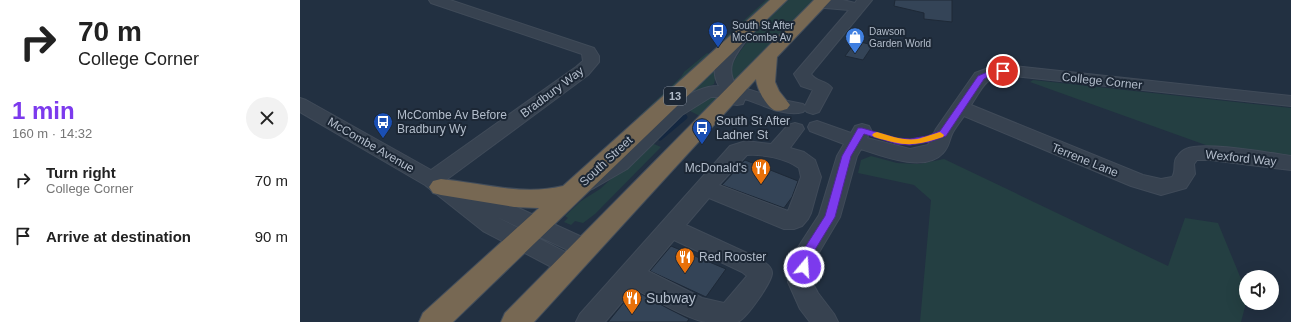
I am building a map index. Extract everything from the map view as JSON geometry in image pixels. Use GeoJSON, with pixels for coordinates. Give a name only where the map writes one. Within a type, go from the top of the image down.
{"type":"FeatureCollection","features":[{"type":"Feature","properties":{"kind":"highway","name":"South Street"},"geometry":{"type":"LineString","coordinates":[[433,322],[779,0]]}},
{"type":"Feature","properties":{"kind":"highway"},"geometry":{"type":"LineString","coordinates":[[515,322],[821,2]]}},
{"type":"Feature","properties":{"kind":"highway"},"geometry":{"type":"LineString","coordinates":[[768,56],[765,84],[769,93],[802,116]]}},
{"type":"Feature","properties":{"kind":"highway"},"geometry":{"type":"LineString","coordinates":[[436,184],[502,198],[540,200],[572,193]]}},
{"type":"Feature","properties":{"kind":"street","name":"Bradbury Way"},"geometry":{"type":"LineString","coordinates":[[436,0],[588,51],[591,56],[591,62],[582,72],[436,184]]}},
{"type":"Feature","properties":{"kind":"street"},"geometry":{"type":"LineString","coordinates":[[821,2],[861,4]]}},
{"type":"Feature","properties":{"kind":"street"},"geometry":{"type":"LineString","coordinates":[[776,152],[823,88],[806,82],[802,74],[861,4]]}},
{"type":"Feature","properties":{"kind":"street"},"geometry":{"type":"LineString","coordinates":[[732,94],[724,80],[722,70],[727,52],[744,32]]}},
{"type":"Feature","properties":{"kind":"street","name":"College Corner"},"geometry":{"type":"LineString","coordinates":[[572,193],[620,164],[676,111],[693,100],[712,91],[732,94],[739,102],[774,112],[802,116],[858,136],[894,153],[919,156],[935,150],[940,144],[943,134],[981,77],[994,71],[1013,71],[1291,101]]}},
{"type":"Feature","properties":{"kind":"street","name":"McCombe Avenue"},"geometry":{"type":"LineString","coordinates":[[300,104],[436,184],[491,225],[528,233],[577,257]]}},
{"type":"Feature","properties":{"kind":"street","name":"Terrene Lane"},"geometry":{"type":"LineString","coordinates":[[961,108],[1138,181],[1160,187],[1179,183],[1185,174],[1184,162],[1192,154]]}},
{"type":"Feature","properties":{"kind":"street"},"geometry":{"type":"LineString","coordinates":[[825,322],[809,301],[800,282],[807,252],[830,217],[847,156],[858,136]]}},
{"type":"Feature","properties":{"kind":"street"},"geometry":{"type":"LineString","coordinates":[[589,322],[737,151],[742,148],[749,147],[797,157],[808,165],[811,177],[800,213],[794,220],[784,220],[705,188]]}},
{"type":"Feature","properties":{"kind":"street","name":"Wexford Way"},"geometry":{"type":"LineString","coordinates":[[1192,154],[1211,153],[1291,164]]}},
{"type":"Feature","properties":{"kind":"street"},"geometry":{"type":"LineString","coordinates":[[631,274],[652,287],[714,315],[726,315],[738,308],[758,279],[760,272],[750,265],[670,228]]}},
{"type":"Feature","properties":{"kind":"green space"},"geometry":{"type":"Polygon","coordinates":[[[766,0],[772,0],[721,46],[717,45],[766,0]]]}},
{"type":"Feature","properties":{"kind":"green space"},"geometry":{"type":"Polygon","coordinates":[[[787,0],[815,0],[734,82],[726,79],[737,57],[752,36],[787,0]]]}},
{"type":"Feature","properties":{"kind":"green space"},"geometry":{"type":"Polygon","coordinates":[[[707,53],[712,55],[651,110],[630,121],[640,115],[681,77],[684,72],[707,53]]]}},
{"type":"Feature","properties":{"kind":"green space"},"geometry":{"type":"Polygon","coordinates":[[[718,66],[714,84],[686,97],[718,66]]]}},
{"type":"Feature","properties":{"kind":"green space"},"geometry":{"type":"Polygon","coordinates":[[[1033,80],[1291,108],[1291,158],[1214,148],[1030,82],[1033,80]]]}},
{"type":"Feature","properties":{"kind":"green space"},"geometry":{"type":"Polygon","coordinates":[[[710,94],[719,97],[700,116],[687,108],[710,94]]]}},
{"type":"Feature","properties":{"kind":"green space"},"geometry":{"type":"Polygon","coordinates":[[[649,142],[661,147],[595,214],[583,223],[575,221],[571,225],[564,222],[568,218],[565,216],[581,201],[600,189],[649,142]]]}},
{"type":"Feature","properties":{"kind":"green space"},"geometry":{"type":"Polygon","coordinates":[[[871,156],[897,163],[919,164],[944,159],[1168,266],[1185,218],[1218,223],[1239,274],[1239,310],[1244,310],[1241,322],[920,322],[931,200],[914,185],[858,173],[861,160],[871,156]]]}},
{"type":"Feature","properties":{"kind":"building"},"geometry":{"type":"Polygon","coordinates":[[[895,0],[952,0],[952,22],[924,19],[924,13],[894,6],[895,0]]]}},
{"type":"Feature","properties":{"kind":"building"},"geometry":{"type":"Polygon","coordinates":[[[856,41],[873,45],[863,60],[845,56],[856,41]]]}},
{"type":"Feature","properties":{"kind":"building","name":"McDonald's"},"geometry":{"type":"Polygon","coordinates":[[[745,160],[798,181],[792,197],[784,208],[722,185],[745,160]]]}},
{"type":"Feature","properties":{"kind":"building","name":"Red Rooster"},"geometry":{"type":"Polygon","coordinates":[[[671,246],[726,269],[706,297],[650,271],[671,246]]]}},
{"type":"Feature","properties":{"kind":"building"},"geometry":{"type":"Polygon","coordinates":[[[634,290],[689,319],[687,322],[608,322],[634,290]]]}},
{"type":"Feature","properties":{"kind":"waterway"},"geometry":{"type":"LineString","coordinates":[[660,138],[685,117]]}},
{"type":"Feature","properties":{"kind":"slow traffic"},"geometry":{"type":"LineString","coordinates":[[877,135],[897,141],[910,142],[918,142],[940,135]]}},
{"type":"Feature","properties":{"kind":"place","name":"South St After McCombe Av"},"geometry":{"type":"Point","coordinates":[718,48]}},
{"type":"Feature","properties":{"kind":"place","name":"Dawson Garden World"},"geometry":{"type":"Point","coordinates":[855,54]}},
{"type":"Feature","properties":{"kind":"place","name":"McCombe Av Before Bradbury Wy"},"geometry":{"type":"Point","coordinates":[383,139]}},
{"type":"Feature","properties":{"kind":"place","name":"South St After Ladner St"},"geometry":{"type":"Point","coordinates":[702,145]}},
{"type":"Feature","properties":{"kind":"place","name":"McDonald's"},"geometry":{"type":"Point","coordinates":[761,185]}},
{"type":"Feature","properties":{"kind":"place","name":"Red Rooster"},"geometry":{"type":"Point","coordinates":[685,274]}},
{"type":"Feature","properties":{"kind":"place","name":"Subway"},"geometry":{"type":"Point","coordinates":[632,315]}},
{"type":"Feature","properties":{"kind":"route"},"geometry":{"type":"LineString","coordinates":[[804,267],[807,252],[830,217],[847,156],[862,130],[897,141],[910,142],[918,142],[943,134],[981,77],[994,71],[1003,71]]}}]}
